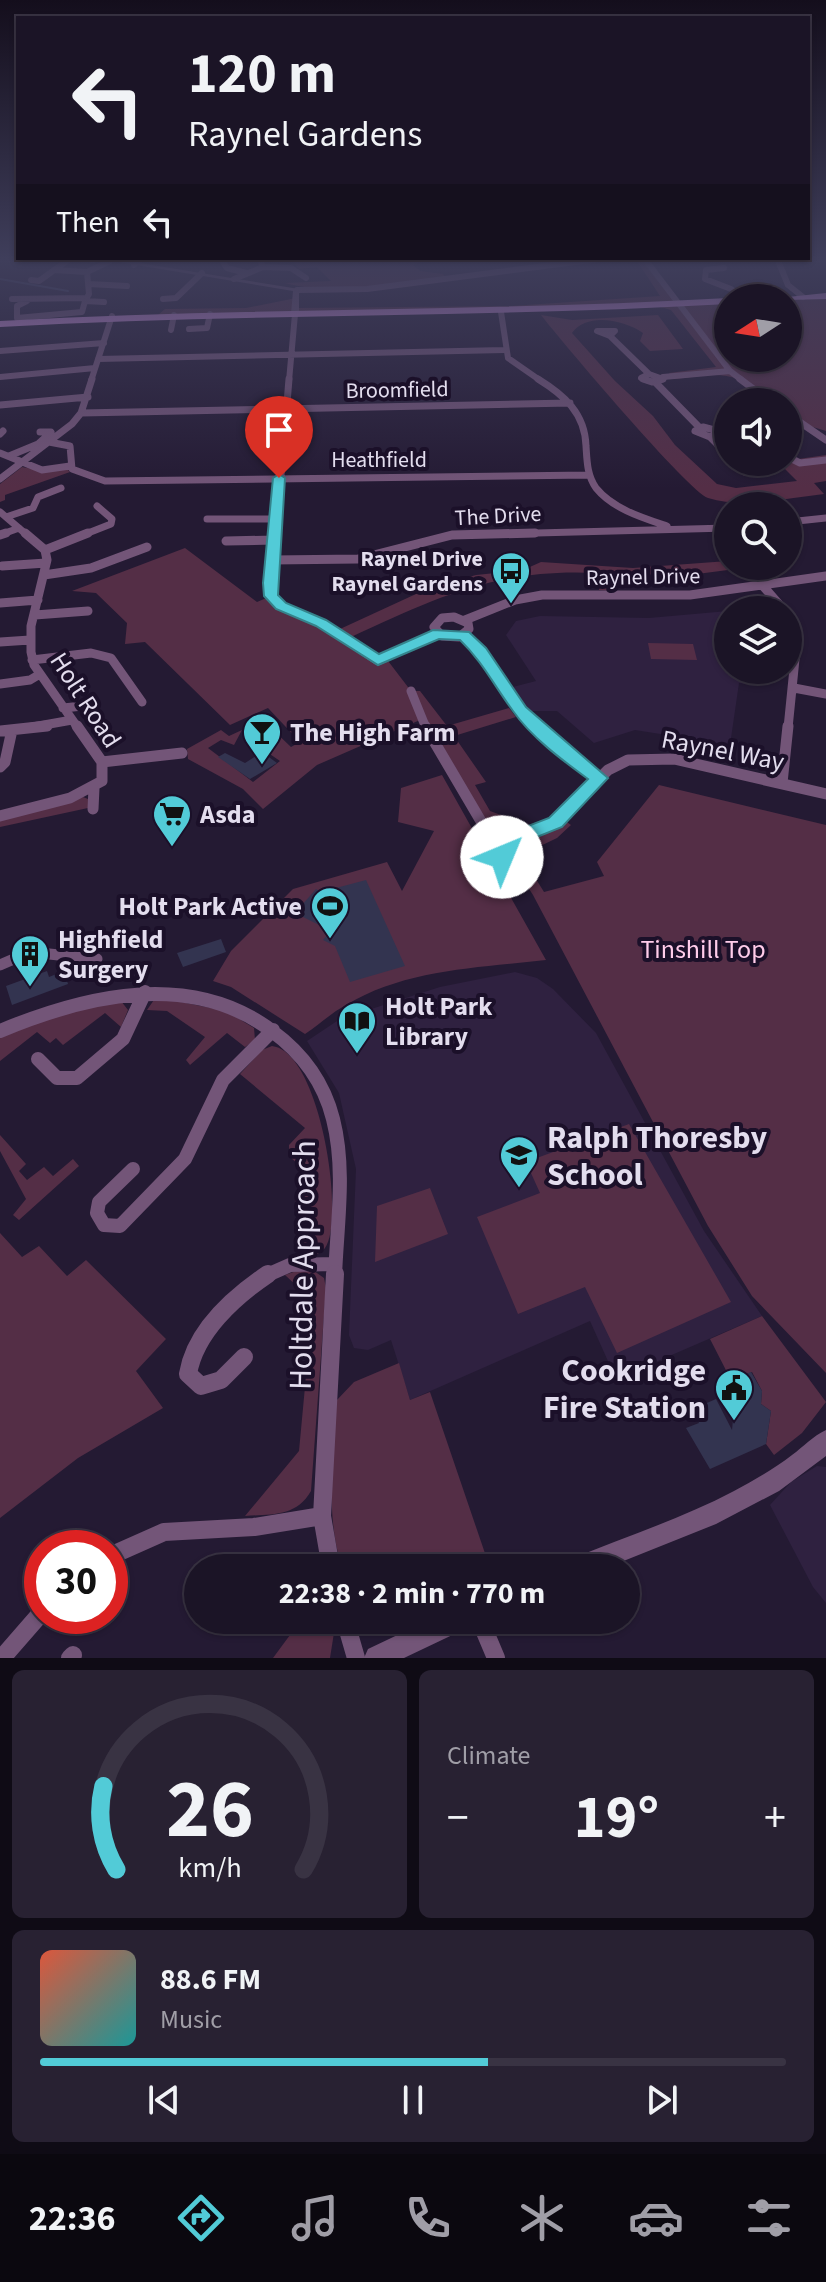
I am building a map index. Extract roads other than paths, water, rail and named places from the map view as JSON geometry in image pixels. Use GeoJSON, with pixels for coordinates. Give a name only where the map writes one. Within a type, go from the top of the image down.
{"type":"FeatureCollection","features":[{"type":"Feature","properties":{"kind":"street"},"geometry":{"type":"LineString","coordinates":[[0,479],[81,413],[107,334]]}},
{"type":"Feature","properties":{"kind":"street"},"geometry":{"type":"LineString","coordinates":[[272,560],[292,334]]}},
{"type":"Feature","properties":{"kind":"street"},"geometry":{"type":"LineString","coordinates":[[505,334],[504,350],[514,364],[570,403],[585,427],[589,475],[600,492],[615,503],[679,529]]}},
{"type":"Feature","properties":{"kind":"street"},"geometry":{"type":"LineString","coordinates":[[610,336],[649,374],[663,377],[719,372]]}},
{"type":"Feature","properties":{"kind":"street"},"geometry":{"type":"LineString","coordinates":[[0,351],[104,343]]}},
{"type":"Feature","properties":{"kind":"street"},"geometry":{"type":"LineString","coordinates":[[98,359],[504,350]]}},
{"type":"Feature","properties":{"kind":"street"},"geometry":{"type":"LineString","coordinates":[[0,377],[95,368]]}},
{"type":"Feature","properties":{"kind":"street"},"geometry":{"type":"LineString","coordinates":[[731,372],[752,388]]}},
{"type":"Feature","properties":{"kind":"street"},"geometry":{"type":"LineString","coordinates":[[649,374],[641,378],[655,382],[700,428],[714,430]]}},
{"type":"Feature","properties":{"kind":"street"},"geometry":{"type":"LineString","coordinates":[[655,382],[663,377]]}},
{"type":"Feature","properties":{"kind":"street"},"geometry":{"type":"LineString","coordinates":[[0,405],[88,397]]}},
{"type":"Feature","properties":{"kind":"street","name":"Broomfield"},"geometry":{"type":"LineString","coordinates":[[81,413],[570,403]]}},
{"type":"Feature","properties":{"kind":"street"},"geometry":{"type":"LineString","coordinates":[[803,424],[826,440]]}},
{"type":"Feature","properties":{"kind":"street"},"geometry":{"type":"LineString","coordinates":[[700,428],[695,433],[714,436]]}},
{"type":"Feature","properties":{"kind":"street"},"geometry":{"type":"LineString","coordinates":[[4,454],[38,444],[51,432],[40,432]]}},
{"type":"Feature","properties":{"kind":"street"},"geometry":{"type":"LineString","coordinates":[[710,437],[714,441]]}},
{"type":"Feature","properties":{"kind":"street","name":"Heathfield"},"geometry":{"type":"LineString","coordinates":[[49,442],[70,446],[70,466],[105,481],[589,475]]}},
{"type":"Feature","properties":{"kind":"street"},"geometry":{"type":"LineString","coordinates":[[4,454],[49,471],[70,466]]}},
{"type":"Feature","properties":{"kind":"street"},"geometry":{"type":"LineString","coordinates":[[802,463],[826,460]]}},
{"type":"Feature","properties":{"kind":"street"},"geometry":{"type":"LineString","coordinates":[[33,508],[38,497],[61,488]]}},
{"type":"Feature","properties":{"kind":"street"},"geometry":{"type":"LineString","coordinates":[[3,514],[45,550],[111,524],[112,519],[97,506]]}},
{"type":"Feature","properties":{"kind":"street"},"geometry":{"type":"LineString","coordinates":[[3,514],[33,508]]}},
{"type":"Feature","properties":{"kind":"street"},"geometry":{"type":"LineString","coordinates":[[33,508],[41,515]]}},
{"type":"Feature","properties":{"kind":"street"},"geometry":{"type":"LineString","coordinates":[[802,521],[826,518]]}},
{"type":"Feature","properties":{"kind":"street"},"geometry":{"type":"LineString","coordinates":[[207,519],[276,519]]}},
{"type":"Feature","properties":{"kind":"street"},"geometry":{"type":"LineString","coordinates":[[647,529],[654,521]]}},
{"type":"Feature","properties":{"kind":"street"},"geometry":{"type":"LineString","coordinates":[[0,535],[19,528]]}},
{"type":"Feature","properties":{"kind":"street","name":"The Drive"},"geometry":{"type":"LineString","coordinates":[[272,560],[358,559],[452,535],[714,528]]}},
{"type":"Feature","properties":{"kind":"street"},"geometry":{"type":"LineString","coordinates":[[226,541],[274,540]]}},
{"type":"Feature","properties":{"kind":"street"},"geometry":{"type":"LineString","coordinates":[[44,575],[91,568],[147,547]]}},
{"type":"Feature","properties":{"kind":"street","name":"Holt Road"},"geometry":{"type":"LineString","coordinates":[[45,550],[46,563],[30,640],[32,660],[102,762],[104,778],[94,788]]}},
{"type":"Feature","properties":{"kind":"street","name":"Raynel Drive"},"geometry":{"type":"LineString","coordinates":[[272,560],[271,596],[281,606],[321,623],[378,661],[438,633]]}},
{"type":"Feature","properties":{"kind":"street"},"geometry":{"type":"LineString","coordinates":[[2,566],[46,563]]}},
{"type":"Feature","properties":{"kind":"street","name":"Raynel Drive"},"geometry":{"type":"LineString","coordinates":[[464,635],[448,637],[438,633],[434,627],[438,620],[448,617],[465,620],[515,600],[542,595],[667,596],[824,579]]}},
{"type":"Feature","properties":{"kind":"street"},"geometry":{"type":"LineString","coordinates":[[763,586],[772,596]]}},
{"type":"Feature","properties":{"kind":"street"},"geometry":{"type":"LineString","coordinates":[[0,603],[38,600]]}},
{"type":"Feature","properties":{"kind":"street"},"geometry":{"type":"LineString","coordinates":[[35,615],[88,611]]}},
{"type":"Feature","properties":{"kind":"street"},"geometry":{"type":"LineString","coordinates":[[465,620],[470,626],[464,635],[481,651],[521,711],[571,758],[599,778]]}},
{"type":"Feature","properties":{"kind":"street"},"geometry":{"type":"LineString","coordinates":[[0,642],[30,640]]}},
{"type":"Feature","properties":{"kind":"street"},"geometry":{"type":"LineString","coordinates":[[32,660],[91,653],[110,658],[142,702]]}},
{"type":"Feature","properties":{"kind":"street"},"geometry":{"type":"LineString","coordinates":[[0,684],[30,680],[40,674]]}},
{"type":"Feature","properties":{"kind":"street"},"geometry":{"type":"LineString","coordinates":[[782,783],[794,684]]}},
{"type":"Feature","properties":{"kind":"street"},"geometry":{"type":"LineString","coordinates":[[794,688],[826,694]]}},
{"type":"Feature","properties":{"kind":"street"},"geometry":{"type":"LineString","coordinates":[[411,691],[421,720],[502,857]]}},
{"type":"Feature","properties":{"kind":"street"},"geometry":{"type":"LineString","coordinates":[[63,708],[93,705],[92,712]]}},
{"type":"Feature","properties":{"kind":"street"},"geometry":{"type":"LineString","coordinates":[[0,731],[72,720]]}},
{"type":"Feature","properties":{"kind":"street"},"geometry":{"type":"LineString","coordinates":[[0,767],[5,762],[12,730]]}},
{"type":"Feature","properties":{"kind":"street"},"geometry":{"type":"LineString","coordinates":[[102,762],[182,753]]}},
{"type":"Feature","properties":{"kind":"street","name":"Raynel Way"},"geometry":{"type":"LineString","coordinates":[[496,846],[556,822],[599,778],[628,760],[660,757],[826,794]]}},
{"type":"Feature","properties":{"kind":"street"},"geometry":{"type":"LineString","coordinates":[[0,816],[94,788],[93,809]]}},
{"type":"Feature","properties":{"kind":"street"},"geometry":{"type":"LineString","coordinates":[[0,965],[30,952],[97,959]]}},
{"type":"Feature","properties":{"kind":"street"},"geometry":{"type":"LineString","coordinates":[[38,1059],[57,1078],[77,1078],[123,1039],[145,992]]}},
{"type":"Feature","properties":{"kind":"street","name":"Holtdale Approach"},"geometry":{"type":"LineString","coordinates":[[2,1027],[66,1004],[145,992],[211,1002],[249,1015],[273,1030],[297,1051],[319,1081],[335,1126],[341,1158],[322,1516],[329,1554]]}},
{"type":"Feature","properties":{"kind":"street"},"geometry":{"type":"LineString","coordinates":[[133,1169],[99,1202],[97,1213],[104,1225],[120,1226],[185,1159],[223,1080],[273,1030]]}},
{"type":"Feature","properties":{"kind":"street"},"geometry":{"type":"LineString","coordinates":[[244,1357],[212,1385],[201,1386],[188,1374],[191,1353],[227,1310],[266,1274],[303,1263],[334,1264]]}},
{"type":"Feature","properties":{"kind":"street"},"geometry":{"type":"LineString","coordinates":[[610,1554],[773,1481],[826,1441]]}},
{"type":"Feature","properties":{"kind":"street"},"geometry":{"type":"LineString","coordinates":[[128,1546],[149,1535],[174,1529],[206,1525],[254,1527],[322,1516]]}},
{"type":"Feature","properties":{"kind":"street"},"geometry":{"type":"LineString","coordinates":[[2,1658],[24,1633]]}},
{"type":"Feature","properties":{"kind":"street"},"geometry":{"type":"LineString","coordinates":[[349,1634],[356,1658]]}},
{"type":"Feature","properties":{"kind":"street"},"geometry":{"type":"LineString","coordinates":[[377,1658],[427,1634]]}},
{"type":"Feature","properties":{"kind":"street"},"geometry":{"type":"LineString","coordinates":[[486,1634],[496,1658]]}},
{"type":"Feature","properties":{"kind":"place","name":"Raynel Drive Raynel Gardens"},"geometry":{"type":"Point","coordinates":[511,605]}},
{"type":"Feature","properties":{"kind":"place","name":"The High Farm"},"geometry":{"type":"Point","coordinates":[262,766]}},
{"type":"Feature","properties":{"kind":"place","name":"Asda"},"geometry":{"type":"Point","coordinates":[172,848]}},
{"type":"Feature","properties":{"kind":"place","name":"Holt Park Active"},"geometry":{"type":"Point","coordinates":[330,940]}},
{"type":"Feature","properties":{"kind":"place","name":"Highfield Surgery"},"geometry":{"type":"Point","coordinates":[30,988]}},
{"type":"Feature","properties":{"kind":"place","name":"Holt Park Library"},"geometry":{"type":"Point","coordinates":[357,1055]}},
{"type":"Feature","properties":{"kind":"place","name":"Ralph Thoresby School"},"geometry":{"type":"Point","coordinates":[519,1189]}},
{"type":"Feature","properties":{"kind":"place","name":"Cookridge Fire Station"},"geometry":{"type":"Point","coordinates":[734,1422]}},
{"type":"Feature","properties":{"kind":"park label","name":"Tinshill Top"},"geometry":{"type":"Point","coordinates":[703,949]}}]}
